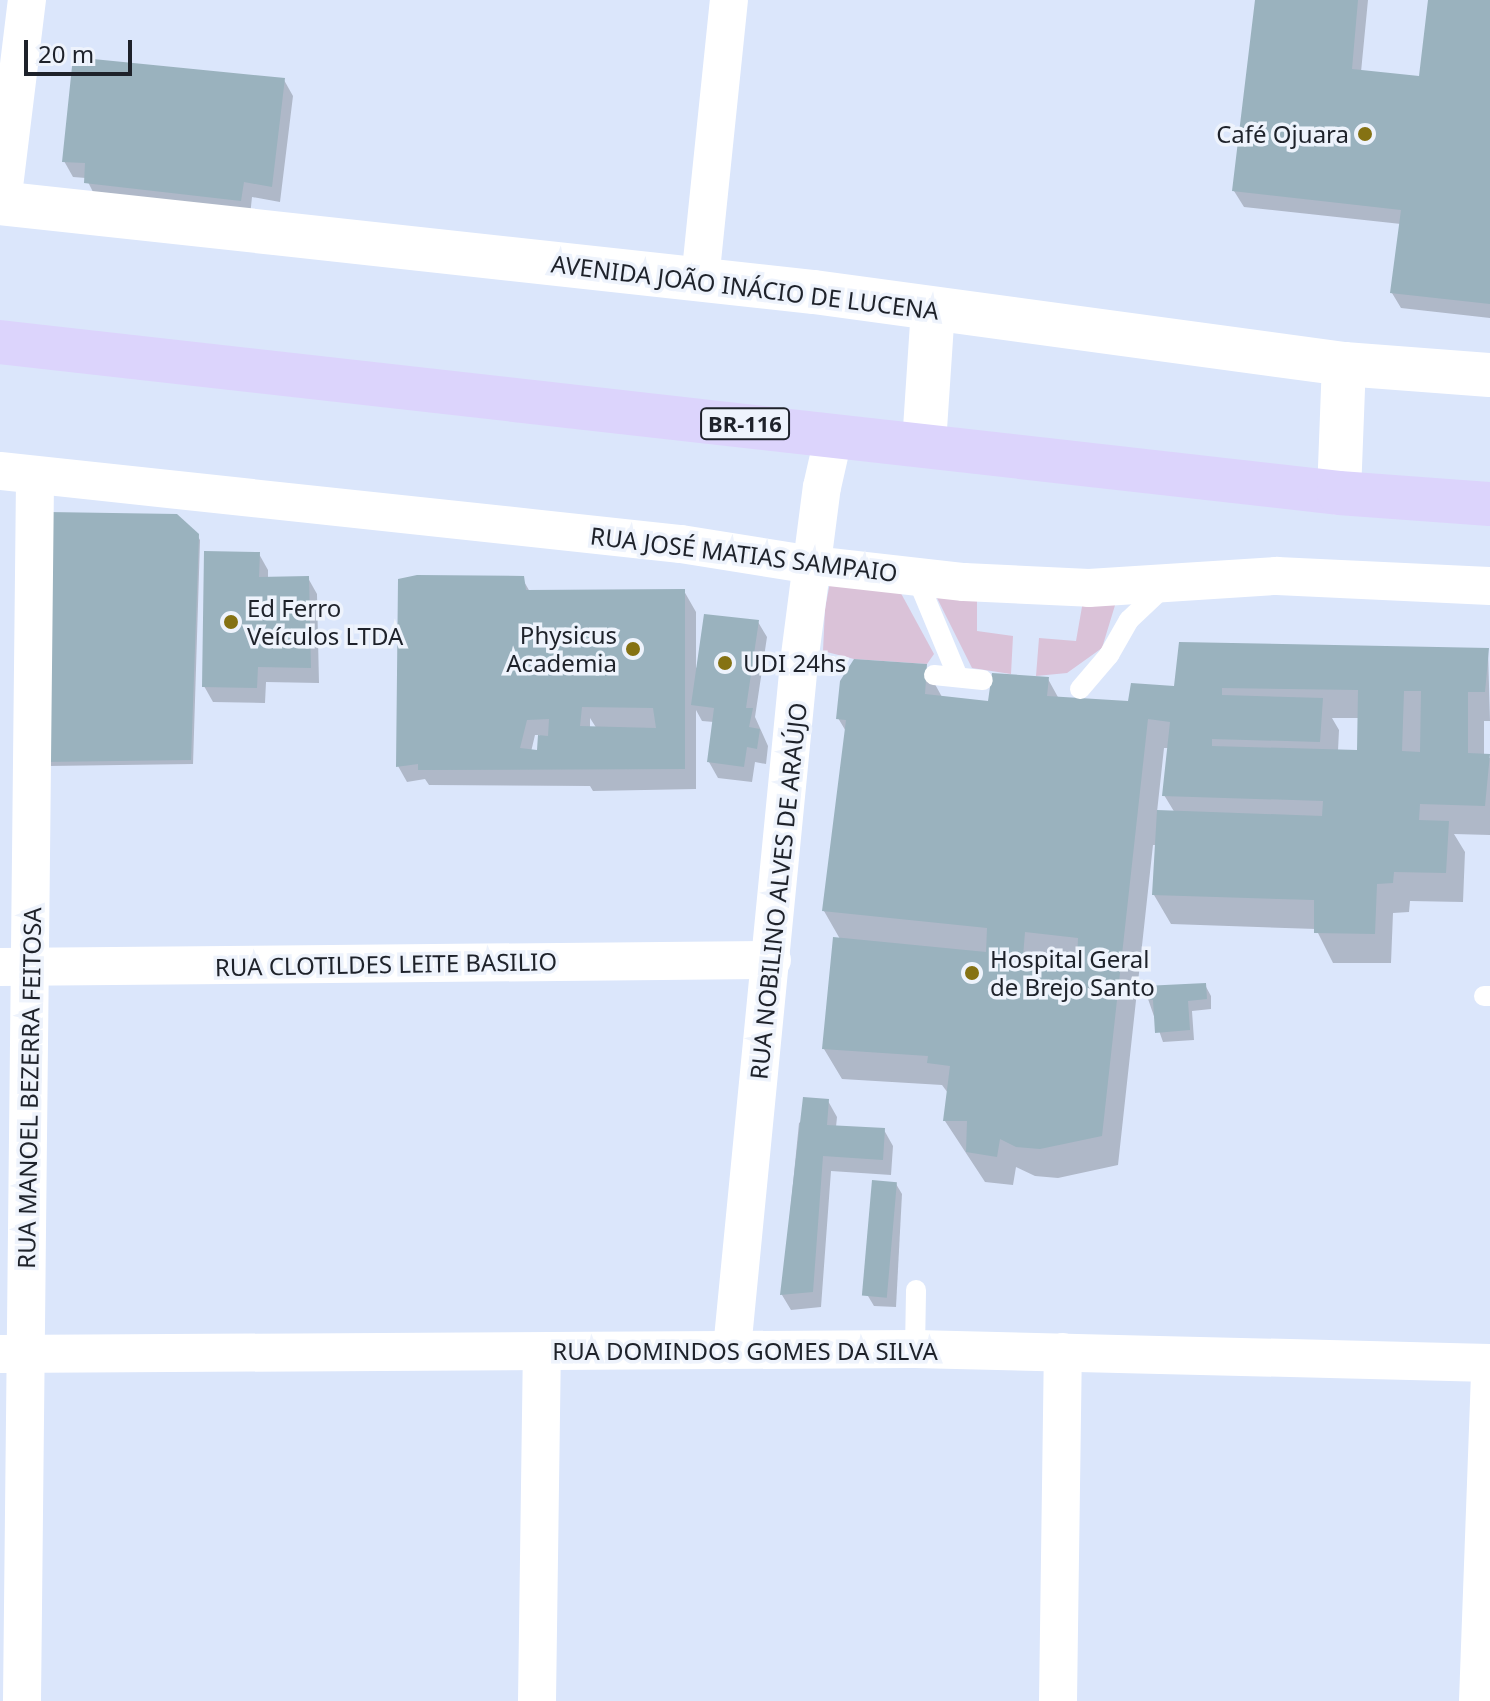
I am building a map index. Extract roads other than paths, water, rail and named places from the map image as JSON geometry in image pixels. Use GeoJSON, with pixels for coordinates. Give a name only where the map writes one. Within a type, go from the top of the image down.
{"type":"FeatureCollection","features":[{"type":"Feature","properties":{"kind":"highway","name":"BR-116"},"geometry":{"type":"LineString","coordinates":[[0,342],[1339,493],[1490,504]]}},
{"type":"Feature","properties":{"kind":"street"},"geometry":{"type":"LineString","coordinates":[[1,203],[27,0]]}},
{"type":"Feature","properties":{"kind":"street"},"geometry":{"type":"LineString","coordinates":[[700,280],[729,0]]}},
{"type":"Feature","properties":{"kind":"street","name":"AVENIDA JOÃO INÁCIO DE LUCENA"},"geometry":{"type":"LineString","coordinates":[[1,203],[700,280],[1344,364],[1490,375]]}},
{"type":"Feature","properties":{"kind":"street"},"geometry":{"type":"LineString","coordinates":[[924,444],[933,310]]}},
{"type":"Feature","properties":{"kind":"street"},"geometry":{"type":"LineString","coordinates":[[1339,493],[1344,364]]}},
{"type":"Feature","properties":{"kind":"street","name":"RUA NOBILINO ALVES DE ARAÚJO"},"geometry":{"type":"LineString","coordinates":[[732,1349],[772,960],[816,665],[812,565],[822,487],[834,434]]}},
{"type":"Feature","properties":{"kind":"street","name":"RUA JOSÉ MATIAS SAMPAIO"},"geometry":{"type":"LineString","coordinates":[[18,474],[665,542],[812,565],[1059,589],[1277,576],[1490,586]]}},
{"type":"Feature","properties":{"kind":"street","name":"RUA MANOEL BEZERRA FEITOSA"},"geometry":{"type":"LineString","coordinates":[[18,474],[13,1354],[22,1701]]}},
{"type":"Feature","properties":{"kind":"street","name":"RUA CLOTILDES LEITE BASILIO"},"geometry":{"type":"LineString","coordinates":[[15,967],[772,960]]}},
{"type":"Feature","properties":{"kind":"street","name":"RUA DOMINDOS GOMES DA SILVA"},"geometry":{"type":"LineString","coordinates":[[13,1354],[915,1349],[1490,1363]]}},
{"type":"Feature","properties":{"kind":"street"},"geometry":{"type":"LineString","coordinates":[[1058,1701],[1063,1352]]}},
{"type":"Feature","properties":{"kind":"street"},"geometry":{"type":"LineString","coordinates":[[537,1701],[542,1353]]}},
{"type":"Feature","properties":{"kind":"street"},"geometry":{"type":"LineString","coordinates":[[1478,1701],[1490,1374]]}},
{"type":"Feature","properties":{"kind":"lane"},"geometry":{"type":"LineString","coordinates":[[916,576],[958,677]]}},
{"type":"Feature","properties":{"kind":"lane"},"geometry":{"type":"LineString","coordinates":[[1081,689],[1109,655],[1129,620],[1170,582]]}},
{"type":"Feature","properties":{"kind":"lane"},"geometry":{"type":"LineString","coordinates":[[934,675],[983,680]]}},
{"type":"Feature","properties":{"kind":"lane"},"geometry":{"type":"LineString","coordinates":[[915,1349],[916,1290]]}},
{"type":"Feature","properties":{"kind":"place","name":"Café Ojuara"},"geometry":{"type":"Point","coordinates":[1365,134]}},
{"type":"Feature","properties":{"kind":"place","name":"Ed Ferro Veículos LTDA"},"geometry":{"type":"Point","coordinates":[231,622]}},
{"type":"Feature","properties":{"kind":"place","name":"Physicus Academia"},"geometry":{"type":"Point","coordinates":[633,649]}},
{"type":"Feature","properties":{"kind":"place","name":"UDI 24hs"},"geometry":{"type":"Point","coordinates":[725,663]}},
{"type":"Feature","properties":{"kind":"place","name":"Hospital Geral de Brejo Santo"},"geometry":{"type":"Point","coordinates":[972,973]}}]}
